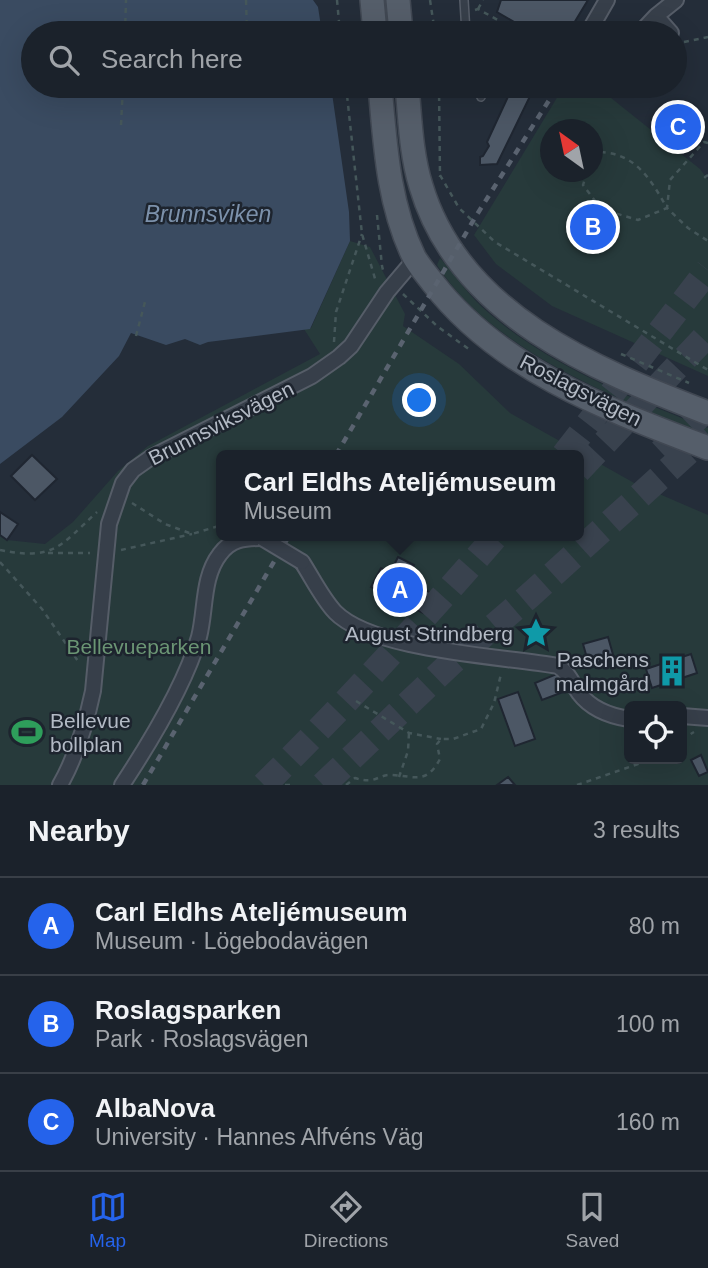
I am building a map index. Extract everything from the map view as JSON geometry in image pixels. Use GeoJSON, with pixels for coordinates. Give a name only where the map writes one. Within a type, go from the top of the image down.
{"type":"FeatureCollection","features":[{"type":"Feature","properties":{"kind":"main road"},"geometry":{"type":"LineString","coordinates":[[372,0],[374,21]]}},
{"type":"Feature","properties":{"kind":"main road"},"geometry":{"type":"LineString","coordinates":[[398,0],[400,21]]}},
{"type":"Feature","properties":{"kind":"main road","name":"Roslagsvägen"},"geometry":{"type":"LineString","coordinates":[[381,98],[387,165],[398,216],[415,259],[444,297],[498,345],[527,365],[609,408],[708,449]]}},
{"type":"Feature","properties":{"kind":"main road","name":"Roslagsvägen"},"geometry":{"type":"LineString","coordinates":[[408,98],[414,153],[421,186],[446,245],[468,273],[491,297],[547,339],[660,395],[708,413]]}},
{"type":"Feature","properties":{"kind":"street"},"geometry":{"type":"LineString","coordinates":[[595,21],[607,0]]}},
{"type":"Feature","properties":{"kind":"street"},"geometry":{"type":"LineString","coordinates":[[651,21],[676,0]]}},
{"type":"Feature","properties":{"kind":"street"},"geometry":{"type":"LineString","coordinates":[[656,16],[660,21]]}},
{"type":"Feature","properties":{"kind":"street","name":"Brunnsviksvägen"},"geometry":{"type":"LineString","coordinates":[[60,785],[79,747],[88,717],[109,524],[123,483],[133,470],[150,458],[312,376],[339,357],[351,346],[393,284],[415,259]]}},
{"type":"Feature","properties":{"kind":"street"},"geometry":{"type":"LineString","coordinates":[[122,785],[138,761],[199,637],[210,573],[218,556],[228,545],[237,541]]}},
{"type":"Feature","properties":{"kind":"street"},"geometry":{"type":"LineString","coordinates":[[267,541],[302,562],[326,600],[350,623],[390,639],[451,652],[558,666],[570,677],[580,695],[594,708],[624,718]]}},
{"type":"Feature","properties":{"kind":"street"},"geometry":{"type":"LineString","coordinates":[[687,716],[708,718]]}},
{"type":"Feature","properties":{"kind":"lane"},"geometry":{"type":"LineString","coordinates":[[464,0],[465,21]]}},
{"type":"Feature","properties":{"kind":"path"},"geometry":{"type":"LineString","coordinates":[[125,21],[126,0]]}},
{"type":"Feature","properties":{"kind":"path"},"geometry":{"type":"LineString","coordinates":[[246,0],[247,21]]}},
{"type":"Feature","properties":{"kind":"path"},"geometry":{"type":"LineString","coordinates":[[337,0],[339,21]]}},
{"type":"Feature","properties":{"kind":"path"},"geometry":{"type":"LineString","coordinates":[[430,0],[433,21]]}},
{"type":"Feature","properties":{"kind":"path"},"geometry":{"type":"LineString","coordinates":[[478,9],[482,0]]}},
{"type":"Feature","properties":{"kind":"path"},"geometry":{"type":"LineString","coordinates":[[465,12],[478,9],[500,21]]}},
{"type":"Feature","properties":{"kind":"path"},"geometry":{"type":"LineString","coordinates":[[687,41],[708,37]]}},
{"type":"Feature","properties":{"kind":"path"},"geometry":{"type":"LineString","coordinates":[[121,125],[122,98]]}},
{"type":"Feature","properties":{"kind":"path"},"geometry":{"type":"LineString","coordinates":[[347,98],[362,234],[373,278],[380,289],[393,284]]}},
{"type":"Feature","properties":{"kind":"path"},"geometry":{"type":"LineString","coordinates":[[439,98],[439,175],[446,196]]}},
{"type":"Feature","properties":{"kind":"path"},"geometry":{"type":"LineString","coordinates":[[667,208],[670,180],[704,142],[708,143]]}},
{"type":"Feature","properties":{"kind":"path"},"geometry":{"type":"LineString","coordinates":[[603,152],[615,153],[639,166],[667,208],[688,229],[708,241]]}},
{"type":"Feature","properties":{"kind":"path"},"geometry":{"type":"LineString","coordinates":[[439,175],[459,208],[495,242],[708,370]]}},
{"type":"Feature","properties":{"kind":"path"},"geometry":{"type":"LineString","coordinates":[[708,175],[705,177],[708,180]]}},
{"type":"Feature","properties":{"kind":"path"},"geometry":{"type":"LineString","coordinates":[[584,182],[583,186],[601,209],[638,220],[667,208]]}},
{"type":"Feature","properties":{"kind":"path"},"geometry":{"type":"LineString","coordinates":[[339,357],[334,350],[335,312],[362,234]]}},
{"type":"Feature","properties":{"kind":"path"},"geometry":{"type":"LineString","coordinates":[[136,336],[146,298]]}},
{"type":"Feature","properties":{"kind":"path"},"geometry":{"type":"LineString","coordinates":[[614,351],[696,386]]}},
{"type":"Feature","properties":{"kind":"path"},"geometry":{"type":"LineString","coordinates":[[48,553],[76,533],[118,494],[165,524],[192,534]]}},
{"type":"Feature","properties":{"kind":"path"},"geometry":{"type":"LineString","coordinates":[[0,550],[35,554],[106,553],[216,527]]}},
{"type":"Feature","properties":{"kind":"path"},"geometry":{"type":"LineString","coordinates":[[0,562],[42,610],[93,683]]}},
{"type":"Feature","properties":{"kind":"path"},"geometry":{"type":"LineString","coordinates":[[356,701],[409,733],[453,739],[481,729],[494,703],[495,690],[506,658]]}},
{"type":"Feature","properties":{"kind":"path"},"geometry":{"type":"LineString","coordinates":[[399,777],[408,751],[409,733]]}},
{"type":"Feature","properties":{"kind":"path"},"geometry":{"type":"LineString","coordinates":[[346,785],[355,778],[375,782],[388,775],[414,779],[435,769],[440,759],[437,744],[441,739]]}},
{"type":"Feature","properties":{"kind":"path"},"geometry":{"type":"LineString","coordinates":[[577,785],[638,764]]}},
{"type":"Feature","properties":{"kind":"path"},"geometry":{"type":"LineString","coordinates":[[285,785],[293,785]]}},
{"type":"Feature","properties":{"kind":"green space"},"geometry":{"type":"Polygon","coordinates":[[[557,98],[611,98],[700,169],[708,180],[708,376],[552,306],[496,264],[474,235],[540,126],[540,182],[603,182],[603,119],[544,119],[557,98]]]}},
{"type":"Feature","properties":{"kind":"green space","name":"Bellevueparken"},"geometry":{"type":"Polygon","coordinates":[[[350,241],[370,247],[405,314],[403,326],[459,364],[510,413],[576,450],[216,450],[216,541],[584,541],[584,455],[636,484],[708,515],[708,785],[0,785],[0,535],[7,540],[45,544],[73,522],[118,471],[148,446],[320,354],[304,329],[311,328],[350,241]]]}},
{"type":"Feature","properties":{"kind":"green space"},"geometry":{"type":"Polygon","coordinates":[[[440,258],[482,307],[533,346],[589,378],[708,428],[708,435],[597,388],[522,347],[460,295],[437,265],[440,258]]]}},
{"type":"Feature","properties":{"kind":"water","name":"Brunnsviken"},"geometry":{"type":"Polygon","coordinates":[[[0,0],[313,0],[318,7],[320,21],[21,21],[21,98],[333,98],[349,212],[350,241],[310,329],[200,345],[185,339],[166,345],[131,333],[119,356],[62,417],[0,464],[0,0]]]}},
{"type":"Feature","properties":{"kind":"building"},"geometry":{"type":"Polygon","coordinates":[[[501,0],[588,0],[575,21],[512,21],[497,12],[501,0]]]}},
{"type":"Feature","properties":{"kind":"building"},"geometry":{"type":"Polygon","coordinates":[[[507,98],[529,98],[497,164],[480,165],[480,157],[489,146],[487,142],[507,98]]]}},
{"type":"Feature","properties":{"kind":"building"},"geometry":{"type":"Polygon","coordinates":[[[32,455],[57,479],[35,500],[11,476],[32,455]]]}},
{"type":"Feature","properties":{"kind":"building"},"geometry":{"type":"Polygon","coordinates":[[[0,512],[18,524],[7,540],[0,535],[0,512]]]}},
{"type":"Feature","properties":{"kind":"building"},"geometry":{"type":"Polygon","coordinates":[[[398,557],[414,565],[407,580],[433,594],[423,613],[371,587],[381,568],[390,573],[398,557]]]}},
{"type":"Feature","properties":{"kind":"building"},"geometry":{"type":"Polygon","coordinates":[[[608,637],[614,658],[589,665],[583,644],[608,637]]]}},
{"type":"Feature","properties":{"kind":"building","name":"Paschens malmgård"},"geometry":{"type":"Polygon","coordinates":[[[691,654],[697,673],[652,688],[646,669],[691,654]]]}},
{"type":"Feature","properties":{"kind":"building"},"geometry":{"type":"Polygon","coordinates":[[[559,673],[566,691],[542,700],[535,683],[559,673]]]}},
{"type":"Feature","properties":{"kind":"building"},"geometry":{"type":"Polygon","coordinates":[[[518,692],[535,739],[515,746],[498,699],[518,692]]]}},
{"type":"Feature","properties":{"kind":"building"},"geometry":{"type":"Polygon","coordinates":[[[701,755],[708,772],[699,776],[691,760],[701,755]]]}},
{"type":"Feature","properties":{"kind":"building"},"geometry":{"type":"Polygon","coordinates":[[[508,777],[515,785],[497,785],[508,777]]]}},
{"type":"Feature","properties":{"kind":"tunnel"},"geometry":{"type":"LineString","coordinates":[[568,450],[708,270]]}},
{"type":"Feature","properties":{"kind":"tunnel"},"geometry":{"type":"LineString","coordinates":[[584,465],[708,334]]}},
{"type":"Feature","properties":{"kind":"tunnel"},"geometry":{"type":"LineString","coordinates":[[661,452],[708,408]]}},
{"type":"Feature","properties":{"kind":"tunnel"},"geometry":{"type":"LineString","coordinates":[[323,785],[452,662],[708,434]]}},
{"type":"Feature","properties":{"kind":"tunnel"},"geometry":{"type":"LineString","coordinates":[[264,785],[383,662],[492,541]]}},
{"type":"Feature","properties":{"kind":"railway"},"geometry":{"type":"LineString","coordinates":[[339,450],[476,216],[550,98]]}},
{"type":"Feature","properties":{"kind":"railway"},"geometry":{"type":"LineString","coordinates":[[143,785],[286,541]]}},
{"type":"Feature","properties":{"kind":"place","name":"AlbaNova"},"geometry":{"type":"Point","coordinates":[678,127]}},
{"type":"Feature","properties":{"kind":"place","name":"Roslagsparken"},"geometry":{"type":"Point","coordinates":[593,227]}},
{"type":"Feature","properties":{"kind":"place","name":"Carl Eldhs Ateljémuseum"},"geometry":{"type":"Point","coordinates":[400,590]}},
{"type":"Feature","properties":{"kind":"place","name":"August Strindberg"},"geometry":{"type":"Point","coordinates":[536,633]}},
{"type":"Feature","properties":{"kind":"place","name":"Paschens malmgård"},"geometry":{"type":"Point","coordinates":[672,671]}},
{"type":"Feature","properties":{"kind":"place","name":"Bellevue bollplan"},"geometry":{"type":"Point","coordinates":[27,732]}}]}
